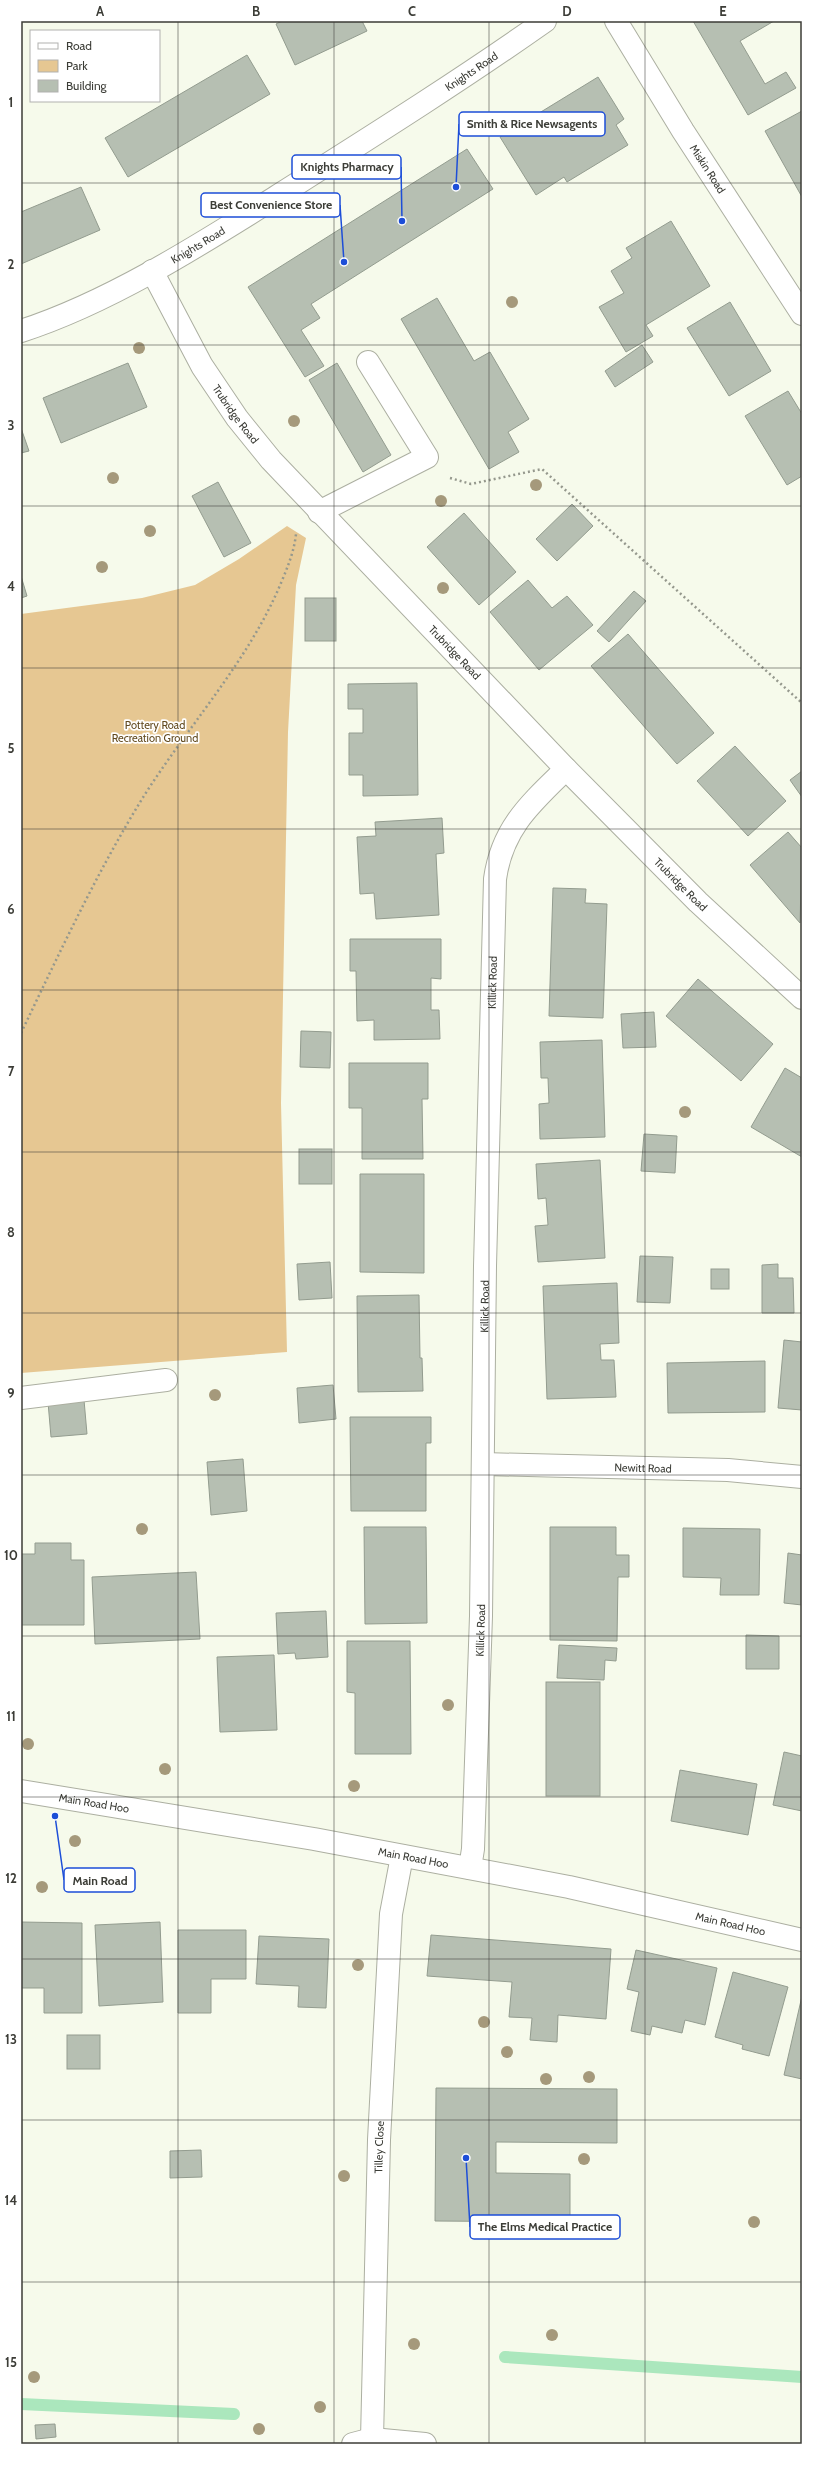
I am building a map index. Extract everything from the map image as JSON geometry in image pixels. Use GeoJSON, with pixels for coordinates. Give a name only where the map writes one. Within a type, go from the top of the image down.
{"type":"FeatureCollection","features":[{"type":"Feature","properties":{"kind":"street","name":"Knights Road"},"geometry":{"type":"LineString","coordinates":[[21,331],[86,304],[152,271],[224,229],[406,115],[545,21]]}},
{"type":"Feature","properties":{"kind":"street","name":"Miskin Road"},"geometry":{"type":"LineString","coordinates":[[616,21],[683,131],[802,314]]}},
{"type":"Feature","properties":{"kind":"street","name":"Trubridge Road"},"geometry":{"type":"LineString","coordinates":[[152,271],[202,366],[237,418],[299,492],[698,902],[802,998]]}},
{"type":"Feature","properties":{"kind":"street"},"geometry":{"type":"LineString","coordinates":[[319,512],[427,457],[368,362]]}},
{"type":"Feature","properties":{"kind":"street","name":"Killick Road"},"geometry":{"type":"LineString","coordinates":[[470,1868],[473,1849],[481,1616],[489,1078],[496,874],[504,844],[514,824],[566,768]]}},
{"type":"Feature","properties":{"kind":"street"},"geometry":{"type":"LineString","coordinates":[[21,1398],[166,1380]]}},
{"type":"Feature","properties":{"kind":"street","name":"Newitt Road"},"geometry":{"type":"LineString","coordinates":[[483,1464],[728,1470],[802,1476]]}},
{"type":"Feature","properties":{"kind":"street","name":"Main Road Hoo"},"geometry":{"type":"LineString","coordinates":[[21,1790],[128,1807],[470,1868],[582,1890],[802,1940]]}},
{"type":"Feature","properties":{"kind":"street","name":"Tilley Close"},"geometry":{"type":"LineString","coordinates":[[362,2442],[391,1914],[402,1856]]}},
{"type":"Feature","properties":{"kind":"street"},"geometry":{"type":"LineString","coordinates":[[362,2442],[425,2444]]}},
{"type":"Feature","properties":{"kind":"path"},"geometry":{"type":"LineString","coordinates":[[408,467],[471,484],[542,469],[802,703]]}},
{"type":"Feature","properties":{"kind":"path"},"geometry":{"type":"LineString","coordinates":[[21,1033],[87,896],[118,840],[143,798],[253,639],[275,598],[294,551],[299,492]]}},
{"type":"Feature","properties":{"kind":"green space","name":"Pottery Road Recreation Ground"},"geometry":{"type":"Polygon","coordinates":[[[287,526],[306,538],[296,585],[288,732],[281,1103],[287,1352],[21,1373],[21,614],[142,598],[195,585],[239,559],[287,526]]]}},
{"type":"Feature","properties":{"kind":"building"},"geometry":{"type":"Polygon","coordinates":[[[282,21],[362,21],[367,31],[295,65],[276,24],[282,21]]]}},
{"type":"Feature","properties":{"kind":"building"},"geometry":{"type":"Polygon","coordinates":[[[693,21],[774,21],[740,41],[765,84],[786,72],[796,88],[748,115],[693,21]]]}},
{"type":"Feature","properties":{"kind":"building"},"geometry":{"type":"Polygon","coordinates":[[[247,55],[270,94],[128,177],[105,138],[247,55]]]}},
{"type":"Feature","properties":{"kind":"building"},"geometry":{"type":"Polygon","coordinates":[[[598,77],[624,119],[616,125],[628,145],[567,182],[564,177],[536,195],[500,137],[598,77]]]}},
{"type":"Feature","properties":{"kind":"building"},"geometry":{"type":"Polygon","coordinates":[[[802,111],[802,197],[765,131],[802,111]]]}},
{"type":"Feature","properties":{"kind":"building"},"geometry":{"type":"Polygon","coordinates":[[[467,149],[493,189],[311,304],[320,318],[301,330],[324,366],[305,377],[248,287],[467,149]]]}},
{"type":"Feature","properties":{"kind":"building"},"geometry":{"type":"Polygon","coordinates":[[[81,187],[100,230],[21,264],[21,212],[81,187]]]}},
{"type":"Feature","properties":{"kind":"building"},"geometry":{"type":"Polygon","coordinates":[[[671,221],[710,286],[646,325],[653,336],[626,352],[599,307],[624,293],[611,271],[632,258],[626,248],[671,221]]]}},
{"type":"Feature","properties":{"kind":"building"},"geometry":{"type":"Polygon","coordinates":[[[437,298],[474,361],[490,352],[529,419],[508,432],[519,452],[489,469],[401,319],[437,298]]]}},
{"type":"Feature","properties":{"kind":"building"},"geometry":{"type":"Polygon","coordinates":[[[730,302],[771,371],[729,396],[687,328],[730,302]]]}},
{"type":"Feature","properties":{"kind":"building"},"geometry":{"type":"Polygon","coordinates":[[[642,345],[653,362],[615,387],[605,371],[642,345]]]}},
{"type":"Feature","properties":{"kind":"building"},"geometry":{"type":"Polygon","coordinates":[[[128,363],[147,407],[61,443],[43,398],[128,363]]]}},
{"type":"Feature","properties":{"kind":"building"},"geometry":{"type":"Polygon","coordinates":[[[337,363],[391,455],[363,472],[309,380],[337,363]]]}},
{"type":"Feature","properties":{"kind":"building"},"geometry":{"type":"Polygon","coordinates":[[[788,391],[802,414],[802,476],[787,485],[745,416],[788,391]]]}},
{"type":"Feature","properties":{"kind":"building"},"geometry":{"type":"Polygon","coordinates":[[[21,428],[29,451],[21,453],[21,428]]]}},
{"type":"Feature","properties":{"kind":"building"},"geometry":{"type":"Polygon","coordinates":[[[218,482],[251,543],[224,557],[192,496],[218,482]]]}},
{"type":"Feature","properties":{"kind":"building"},"geometry":{"type":"Polygon","coordinates":[[[572,504],[593,526],[557,561],[536,539],[572,504]]]}},
{"type":"Feature","properties":{"kind":"building"},"geometry":{"type":"Polygon","coordinates":[[[464,513],[516,572],[479,605],[427,547],[464,513]]]}},
{"type":"Feature","properties":{"kind":"building"},"geometry":{"type":"Polygon","coordinates":[[[21,576],[27,596],[21,598],[21,576]]]}},
{"type":"Feature","properties":{"kind":"building"},"geometry":{"type":"Polygon","coordinates":[[[528,580],[552,608],[567,596],[593,625],[539,670],[490,612],[528,580]]]}},
{"type":"Feature","properties":{"kind":"building"},"geometry":{"type":"Polygon","coordinates":[[[634,591],[646,601],[609,642],[597,631],[634,591]]]}},
{"type":"Feature","properties":{"kind":"building"},"geometry":{"type":"Polygon","coordinates":[[[305,598],[336,598],[336,641],[305,641],[305,598]]]}},
{"type":"Feature","properties":{"kind":"building"},"geometry":{"type":"Polygon","coordinates":[[[628,634],[714,733],[677,764],[591,666],[628,634]]]}},
{"type":"Feature","properties":{"kind":"building"},"geometry":{"type":"Polygon","coordinates":[[[417,683],[418,795],[363,796],[363,775],[349,775],[349,733],[363,733],[363,709],[348,709],[348,684],[417,683]]]}},
{"type":"Feature","properties":{"kind":"building"},"geometry":{"type":"Polygon","coordinates":[[[735,746],[786,801],[748,836],[697,781],[735,746]]]}},
{"type":"Feature","properties":{"kind":"building"},"geometry":{"type":"Polygon","coordinates":[[[802,771],[802,797],[790,780],[802,771]]]}},
{"type":"Feature","properties":{"kind":"building"},"geometry":{"type":"Polygon","coordinates":[[[442,818],[444,853],[436,854],[439,915],[376,919],[374,893],[360,894],[357,837],[376,836],[375,822],[442,818]]]}},
{"type":"Feature","properties":{"kind":"building"},"geometry":{"type":"Polygon","coordinates":[[[788,832],[802,848],[800,923],[750,865],[788,832]]]}},
{"type":"Feature","properties":{"kind":"building"},"geometry":{"type":"Polygon","coordinates":[[[553,888],[586,889],[585,903],[607,904],[603,1018],[549,1016],[553,888]]]}},
{"type":"Feature","properties":{"kind":"building"},"geometry":{"type":"Polygon","coordinates":[[[350,939],[441,939],[441,979],[431,978],[431,1010],[439,1010],[440,1039],[374,1040],[374,1020],[357,1021],[356,971],[350,971],[350,939]]]}},
{"type":"Feature","properties":{"kind":"building"},"geometry":{"type":"Polygon","coordinates":[[[698,979],[773,1044],[741,1081],[666,1016],[698,979]]]}},
{"type":"Feature","properties":{"kind":"building"},"geometry":{"type":"Polygon","coordinates":[[[654,1012],[656,1047],[623,1048],[621,1014],[654,1012]]]}},
{"type":"Feature","properties":{"kind":"building"},"geometry":{"type":"Polygon","coordinates":[[[301,1031],[331,1032],[330,1068],[300,1067],[301,1031]]]}},
{"type":"Feature","properties":{"kind":"building"},"geometry":{"type":"Polygon","coordinates":[[[602,1040],[605,1137],[540,1139],[539,1104],[549,1103],[548,1078],[541,1078],[540,1042],[602,1040]]]}},
{"type":"Feature","properties":{"kind":"building"},"geometry":{"type":"Polygon","coordinates":[[[349,1063],[428,1063],[428,1099],[422,1099],[423,1159],[362,1159],[362,1108],[349,1108],[349,1063]]]}},
{"type":"Feature","properties":{"kind":"building"},"geometry":{"type":"Polygon","coordinates":[[[785,1068],[802,1078],[802,1157],[751,1127],[785,1068]]]}},
{"type":"Feature","properties":{"kind":"building"},"geometry":{"type":"Polygon","coordinates":[[[644,1134],[677,1136],[675,1173],[641,1171],[644,1134]]]}},
{"type":"Feature","properties":{"kind":"building"},"geometry":{"type":"Polygon","coordinates":[[[299,1149],[332,1149],[332,1184],[299,1184],[299,1149]]]}},
{"type":"Feature","properties":{"kind":"building"},"geometry":{"type":"Polygon","coordinates":[[[600,1160],[605,1258],[538,1262],[535,1226],[548,1225],[546,1198],[538,1199],[536,1164],[600,1160]]]}},
{"type":"Feature","properties":{"kind":"building"},"geometry":{"type":"Polygon","coordinates":[[[360,1174],[424,1174],[424,1273],[360,1272],[360,1174]]]}},
{"type":"Feature","properties":{"kind":"building"},"geometry":{"type":"Polygon","coordinates":[[[640,1256],[673,1257],[670,1303],[637,1302],[640,1256]]]}},
{"type":"Feature","properties":{"kind":"building"},"geometry":{"type":"Polygon","coordinates":[[[330,1262],[332,1298],[299,1300],[297,1264],[330,1262]]]}},
{"type":"Feature","properties":{"kind":"building"},"geometry":{"type":"Polygon","coordinates":[[[778,1264],[778,1278],[793,1278],[794,1313],[762,1313],[762,1265],[778,1264]]]}},
{"type":"Feature","properties":{"kind":"building"},"geometry":{"type":"Polygon","coordinates":[[[711,1269],[729,1269],[729,1289],[711,1289],[711,1269]]]}},
{"type":"Feature","properties":{"kind":"building"},"geometry":{"type":"Polygon","coordinates":[[[617,1283],[619,1343],[600,1344],[601,1360],[614,1360],[616,1397],[547,1399],[543,1286],[617,1283]]]}},
{"type":"Feature","properties":{"kind":"building"},"geometry":{"type":"Polygon","coordinates":[[[419,1295],[420,1358],[422,1358],[423,1391],[358,1392],[357,1296],[419,1295]]]}},
{"type":"Feature","properties":{"kind":"building"},"geometry":{"type":"Polygon","coordinates":[[[784,1340],[802,1342],[802,1410],[778,1408],[784,1340]]]}},
{"type":"Feature","properties":{"kind":"building"},"geometry":{"type":"Polygon","coordinates":[[[765,1361],[765,1412],[668,1413],[667,1363],[765,1361]]]}},
{"type":"Feature","properties":{"kind":"building"},"geometry":{"type":"Polygon","coordinates":[[[333,1385],[336,1419],[299,1423],[297,1388],[333,1385]]]}},
{"type":"Feature","properties":{"kind":"building"},"geometry":{"type":"Polygon","coordinates":[[[84,1400],[87,1434],[51,1437],[48,1402],[84,1400]]]}},
{"type":"Feature","properties":{"kind":"building"},"geometry":{"type":"Polygon","coordinates":[[[350,1417],[431,1417],[431,1443],[426,1443],[426,1511],[351,1511],[350,1417]]]}},
{"type":"Feature","properties":{"kind":"building"},"geometry":{"type":"Polygon","coordinates":[[[243,1459],[247,1511],[211,1515],[207,1462],[243,1459]]]}},
{"type":"Feature","properties":{"kind":"building"},"geometry":{"type":"Polygon","coordinates":[[[364,1527],[426,1527],[427,1623],[365,1624],[364,1527]]]}},
{"type":"Feature","properties":{"kind":"building"},"geometry":{"type":"Polygon","coordinates":[[[550,1527],[616,1527],[616,1555],[629,1555],[629,1577],[618,1577],[617,1641],[550,1640],[550,1527]]]}},
{"type":"Feature","properties":{"kind":"building"},"geometry":{"type":"Polygon","coordinates":[[[683,1528],[760,1529],[759,1595],[720,1595],[721,1578],[683,1577],[683,1528]]]}},
{"type":"Feature","properties":{"kind":"building"},"geometry":{"type":"Polygon","coordinates":[[[35,1543],[71,1543],[71,1560],[84,1560],[84,1625],[21,1625],[21,1554],[35,1554],[35,1543]]]}},
{"type":"Feature","properties":{"kind":"building"},"geometry":{"type":"Polygon","coordinates":[[[788,1553],[802,1555],[802,1605],[784,1603],[788,1553]]]}},
{"type":"Feature","properties":{"kind":"building"},"geometry":{"type":"Polygon","coordinates":[[[196,1572],[200,1639],[95,1644],[92,1577],[196,1572]]]}},
{"type":"Feature","properties":{"kind":"building"},"geometry":{"type":"Polygon","coordinates":[[[326,1611],[328,1657],[296,1659],[295,1653],[278,1654],[276,1613],[326,1611]]]}},
{"type":"Feature","properties":{"kind":"building"},"geometry":{"type":"Polygon","coordinates":[[[746,1635],[779,1636],[779,1669],[746,1669],[746,1635]]]}},
{"type":"Feature","properties":{"kind":"building"},"geometry":{"type":"Polygon","coordinates":[[[347,1641],[410,1641],[411,1754],[355,1754],[355,1693],[347,1692],[347,1641]]]}},
{"type":"Feature","properties":{"kind":"building"},"geometry":{"type":"Polygon","coordinates":[[[559,1645],[617,1648],[616,1661],[605,1660],[604,1680],[557,1678],[559,1645]]]}},
{"type":"Feature","properties":{"kind":"building"},"geometry":{"type":"Polygon","coordinates":[[[274,1655],[277,1730],[220,1732],[217,1657],[274,1655]]]}},
{"type":"Feature","properties":{"kind":"building"},"geometry":{"type":"Polygon","coordinates":[[[546,1682],[600,1682],[600,1796],[546,1796],[546,1682]]]}},
{"type":"Feature","properties":{"kind":"building"},"geometry":{"type":"Polygon","coordinates":[[[784,1752],[802,1756],[802,1811],[773,1805],[784,1752]]]}},
{"type":"Feature","properties":{"kind":"building"},"geometry":{"type":"Polygon","coordinates":[[[680,1770],[757,1784],[748,1835],[671,1821],[680,1770]]]}},
{"type":"Feature","properties":{"kind":"building"},"geometry":{"type":"Polygon","coordinates":[[[21,1922],[82,1923],[82,2013],[44,2013],[44,1988],[21,1988],[21,1922]]]}},
{"type":"Feature","properties":{"kind":"building"},"geometry":{"type":"Polygon","coordinates":[[[160,1922],[163,2002],[99,2006],[95,1925],[160,1922]]]}},
{"type":"Feature","properties":{"kind":"building"},"geometry":{"type":"Polygon","coordinates":[[[178,1930],[246,1930],[246,1979],[211,1979],[211,2013],[178,2013],[178,1930]]]}},
{"type":"Feature","properties":{"kind":"building"},"geometry":{"type":"Polygon","coordinates":[[[431,1935],[611,1949],[606,2019],[558,2015],[557,2042],[530,2040],[532,2018],[509,2017],[512,1982],[427,1976],[431,1935]]]}},
{"type":"Feature","properties":{"kind":"building"},"geometry":{"type":"Polygon","coordinates":[[[259,1936],[329,1939],[326,2008],[298,2007],[299,1986],[256,1984],[259,1936]]]}},
{"type":"Feature","properties":{"kind":"building"},"geometry":{"type":"Polygon","coordinates":[[[636,1950],[717,1968],[705,2025],[685,2020],[682,2033],[652,2026],[650,2035],[631,2031],[639,1992],[627,1989],[636,1950]]]}},
{"type":"Feature","properties":{"kind":"building"},"geometry":{"type":"Polygon","coordinates":[[[733,1972],[788,1987],[769,2056],[742,2049],[743,2045],[715,2037],[733,1972]]]}},
{"type":"Feature","properties":{"kind":"building"},"geometry":{"type":"Polygon","coordinates":[[[802,1996],[802,2079],[784,2075],[802,1996]]]}},
{"type":"Feature","properties":{"kind":"building"},"geometry":{"type":"Polygon","coordinates":[[[67,2035],[100,2035],[100,2069],[67,2069],[67,2035]]]}},
{"type":"Feature","properties":{"kind":"building"},"geometry":{"type":"Polygon","coordinates":[[[436,2088],[617,2089],[617,2143],[496,2142],[496,2173],[570,2174],[570,2222],[435,2221],[436,2088]]]}},
{"type":"Feature","properties":{"kind":"building"},"geometry":{"type":"Polygon","coordinates":[[[201,2150],[202,2177],[170,2178],[170,2151],[201,2150]]]}},
{"type":"Feature","properties":{"kind":"building"},"geometry":{"type":"Polygon","coordinates":[[[55,2424],[56,2437],[36,2439],[35,2425],[55,2424]]]}},
{"type":"Feature","properties":{"kind":"waterway"},"geometry":{"type":"LineString","coordinates":[[505,2357],[802,2377]]}},
{"type":"Feature","properties":{"kind":"waterway"},"geometry":{"type":"LineString","coordinates":[[21,2404],[234,2414]]}},
{"type":"Feature","properties":{"kind":"place","name":"Smith & Rice Newsagents"},"geometry":{"type":"Point","coordinates":[456,187]}},
{"type":"Feature","properties":{"kind":"place","name":"Knights Pharmacy"},"geometry":{"type":"Point","coordinates":[402,221]}},
{"type":"Feature","properties":{"kind":"place","name":"Best Convenience Store"},"geometry":{"type":"Point","coordinates":[344,262]}},
{"type":"Feature","properties":{"kind":"place","name":"Main Road"},"geometry":{"type":"Point","coordinates":[55,1816]}},
{"type":"Feature","properties":{"kind":"place","name":"The Elms Medical Practice"},"geometry":{"type":"Point","coordinates":[466,2158]}}]}
